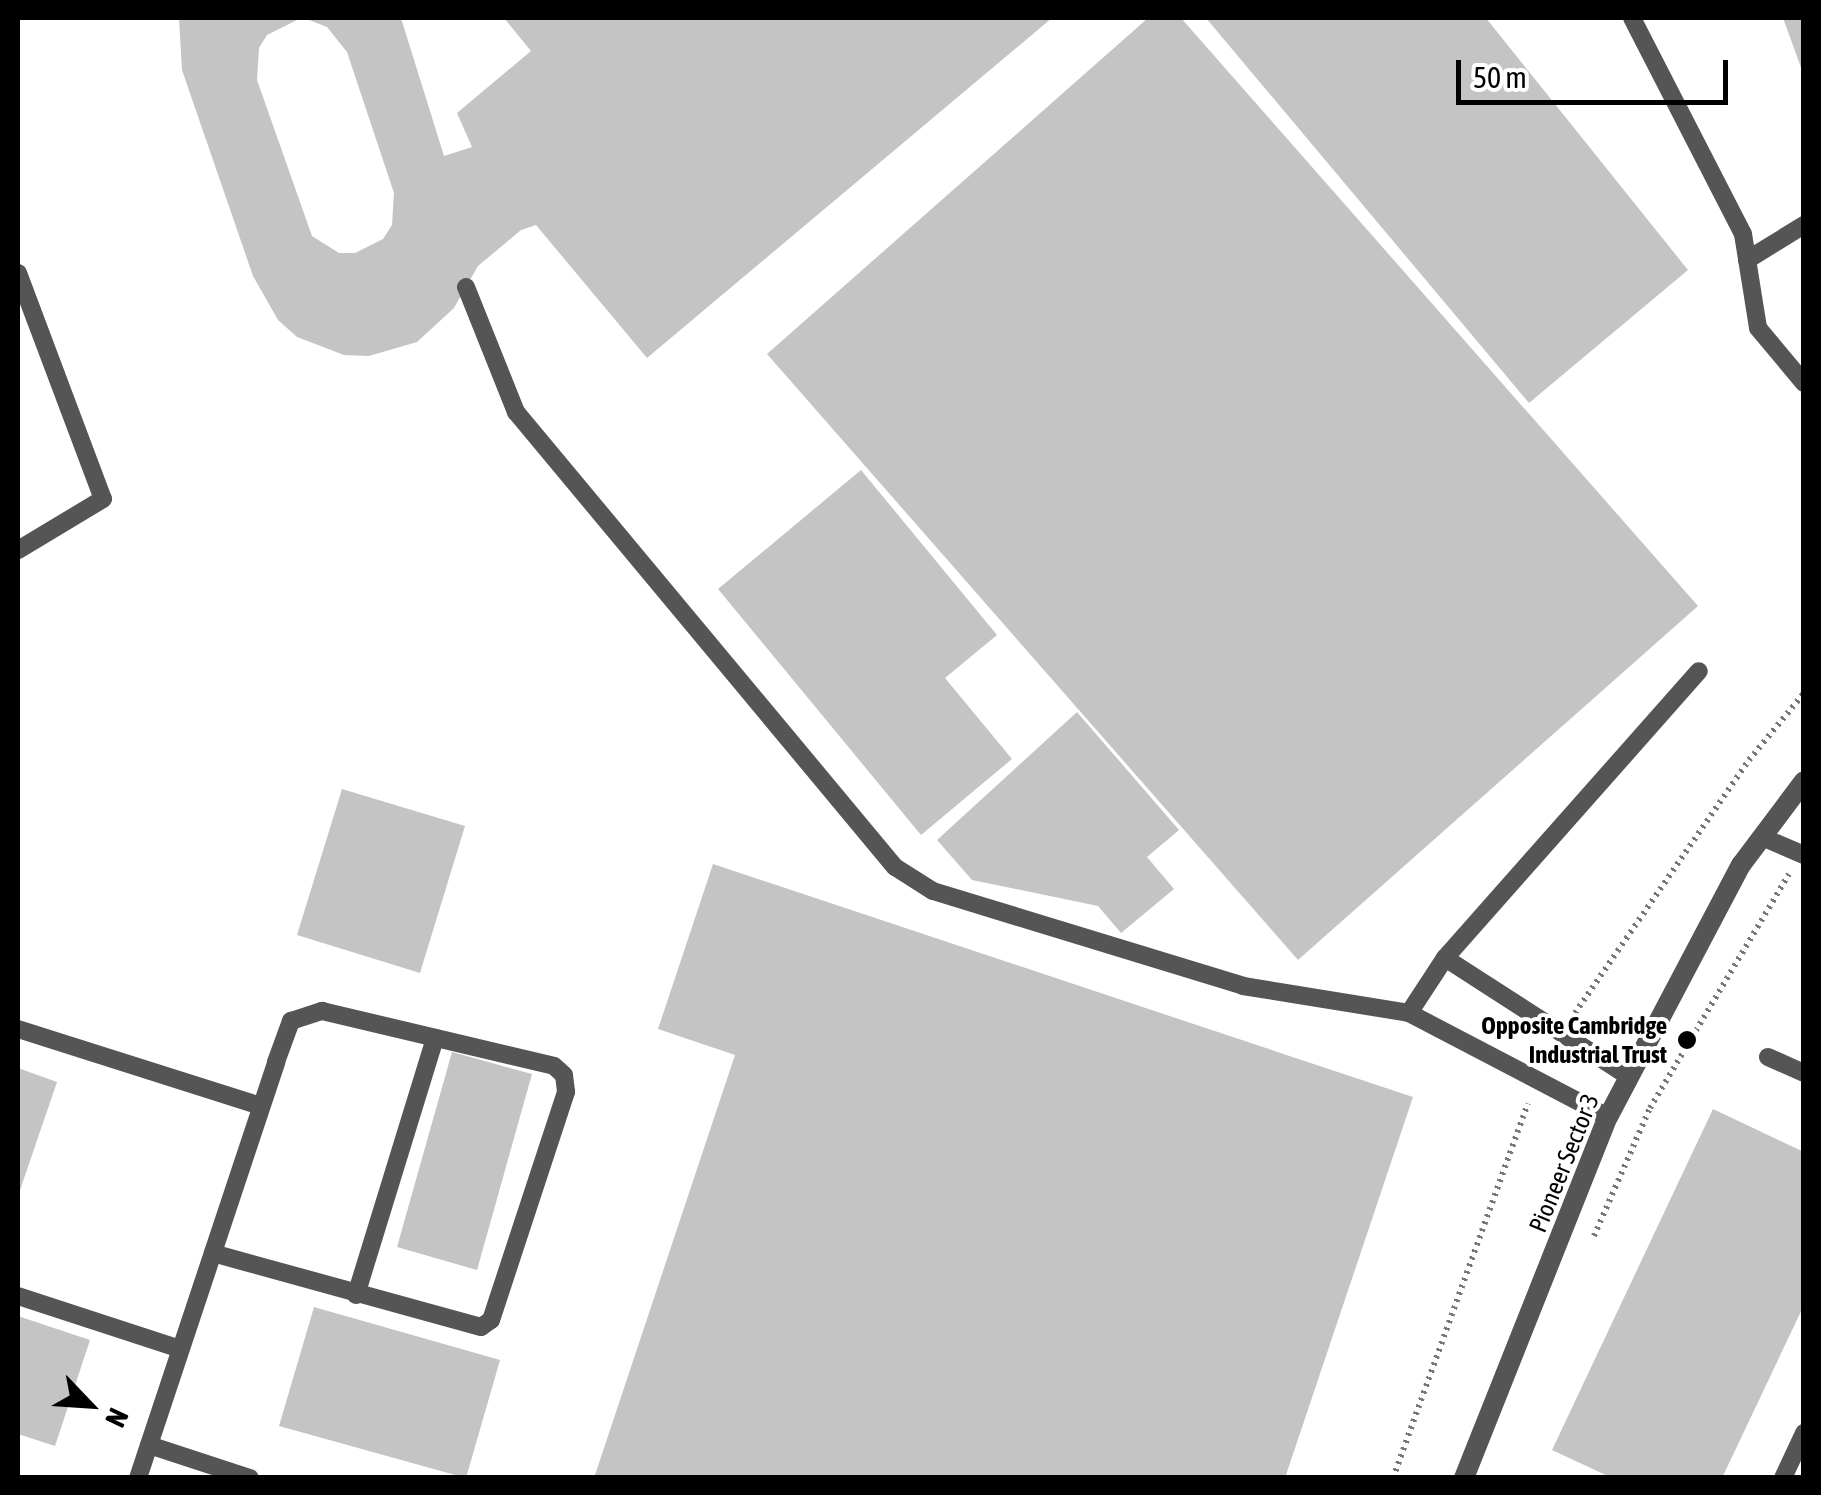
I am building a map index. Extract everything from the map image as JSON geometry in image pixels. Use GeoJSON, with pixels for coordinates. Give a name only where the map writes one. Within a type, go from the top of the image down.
{"type":"FeatureCollection","features":[{"type":"Feature","properties":{"kind":"street","name":"Pioneer Sector 3"},"geometry":{"type":"LineString","coordinates":[[1464,1478],[1608,1117],[1628,1076],[1762,837],[1804,781]]}},
{"type":"Feature","properties":{"kind":"lane"},"geometry":{"type":"LineString","coordinates":[[1632,18],[1743,234],[1758,328],[1804,382]]}},
{"type":"Feature","properties":{"kind":"lane"},"geometry":{"type":"LineString","coordinates":[[1746,260],[1804,225]]}},
{"type":"Feature","properties":{"kind":"lane"},"geometry":{"type":"LineString","coordinates":[[18,273],[103,499],[18,550]]}},
{"type":"Feature","properties":{"kind":"lane"},"geometry":{"type":"LineString","coordinates":[[466,288],[516,412],[896,867],[933,891],[1243,986],[1409,1013],[1608,1117]]}},
{"type":"Feature","properties":{"kind":"lane"},"geometry":{"type":"LineString","coordinates":[[1409,1013],[1445,958],[1699,671]]}},
{"type":"Feature","properties":{"kind":"lane"},"geometry":{"type":"LineString","coordinates":[[1762,837],[1802,854]]}},
{"type":"Feature","properties":{"kind":"lane"},"geometry":{"type":"LineString","coordinates":[[1445,958],[1628,1076]]}},
{"type":"Feature","properties":{"kind":"lane"},"geometry":{"type":"LineString","coordinates":[[138,1478],[180,1349],[212,1253],[261,1106],[291,1021],[322,1011],[554,1066],[564,1075],[566,1092],[491,1320],[469,1328],[212,1253]]}},
{"type":"Feature","properties":{"kind":"lane"},"geometry":{"type":"LineString","coordinates":[[18,1029],[261,1106]]}},
{"type":"Feature","properties":{"kind":"lane"},"geometry":{"type":"LineString","coordinates":[[356,1295],[435,1038]]}},
{"type":"Feature","properties":{"kind":"lane"},"geometry":{"type":"LineString","coordinates":[[1768,1057],[1804,1074]]}},
{"type":"Feature","properties":{"kind":"lane"},"geometry":{"type":"LineString","coordinates":[[18,1296],[180,1349]]}},
{"type":"Feature","properties":{"kind":"lane"},"geometry":{"type":"LineString","coordinates":[[1783,1478],[1804,1433]]}},
{"type":"Feature","properties":{"kind":"lane"},"geometry":{"type":"LineString","coordinates":[[149,1445],[250,1478]]}},
{"type":"Feature","properties":{"kind":"path"},"geometry":{"type":"LineString","coordinates":[[1588,1252],[1650,1108],[1802,854]]}},
{"type":"Feature","properties":{"kind":"building"},"geometry":{"type":"Polygon","coordinates":[[[179,18],[301,18],[267,35],[259,48],[257,80],[312,236],[339,253],[355,253],[383,239],[392,225],[394,193],[347,52],[327,27],[304,18],[401,18],[444,156],[472,147],[457,113],[531,51],[504,18],[1052,18],[647,358],[536,225],[521,230],[478,266],[454,308],[417,342],[369,356],[344,355],[297,337],[278,320],[253,276],[182,70],[179,18]]]}},
{"type":"Feature","properties":{"kind":"building"},"geometry":{"type":"Polygon","coordinates":[[[1148,18],[1181,18],[1698,606],[1298,960],[767,354],[1148,18]]]}},
{"type":"Feature","properties":{"kind":"building"},"geometry":{"type":"Polygon","coordinates":[[[1206,18],[1486,18],[1688,270],[1529,403],[1206,18]]]}},
{"type":"Feature","properties":{"kind":"building"},"geometry":{"type":"Polygon","coordinates":[[[1783,18],[1804,18],[1804,73],[1803,73],[1783,18]]]}},
{"type":"Feature","properties":{"kind":"building"},"geometry":{"type":"Polygon","coordinates":[[[861,470],[997,635],[945,678],[1012,759],[921,835],[718,589],[861,470]]]}},
{"type":"Feature","properties":{"kind":"building"},"geometry":{"type":"Polygon","coordinates":[[[1077,712],[1179,830],[1147,857],[1174,889],[1121,933],[1098,906],[972,880],[937,840],[1077,712]]]}},
{"type":"Feature","properties":{"kind":"building"},"geometry":{"type":"Polygon","coordinates":[[[342,789],[465,826],[420,973],[297,935],[342,789]]]}},
{"type":"Feature","properties":{"kind":"building"},"geometry":{"type":"Polygon","coordinates":[[[713,864],[1413,1097],[1285,1478],[594,1478],[735,1055],[658,1029],[713,864]]]}},
{"type":"Feature","properties":{"kind":"building"},"geometry":{"type":"Polygon","coordinates":[[[452,1052],[532,1074],[477,1270],[397,1247],[452,1052]]]}},
{"type":"Feature","properties":{"kind":"building"},"geometry":{"type":"Polygon","coordinates":[[[18,1068],[57,1082],[18,1196],[18,1068]]]}},
{"type":"Feature","properties":{"kind":"building"},"geometry":{"type":"Polygon","coordinates":[[[1713,1109],[1804,1152],[1804,1305],[1722,1478],[1612,1478],[1552,1450],[1713,1109]]]}},
{"type":"Feature","properties":{"kind":"building"},"geometry":{"type":"Polygon","coordinates":[[[314,1307],[500,1360],[466,1478],[279,1426],[314,1307]]]}},
{"type":"Feature","properties":{"kind":"building"},"geometry":{"type":"Polygon","coordinates":[[[18,1316],[90,1340],[55,1446],[18,1434],[18,1316]]]}},
{"type":"Feature","properties":{"kind":"place","name":"Opposite Cambridge Industrial Trust"},"geometry":{"type":"Point","coordinates":[1687,1040]}}]}
